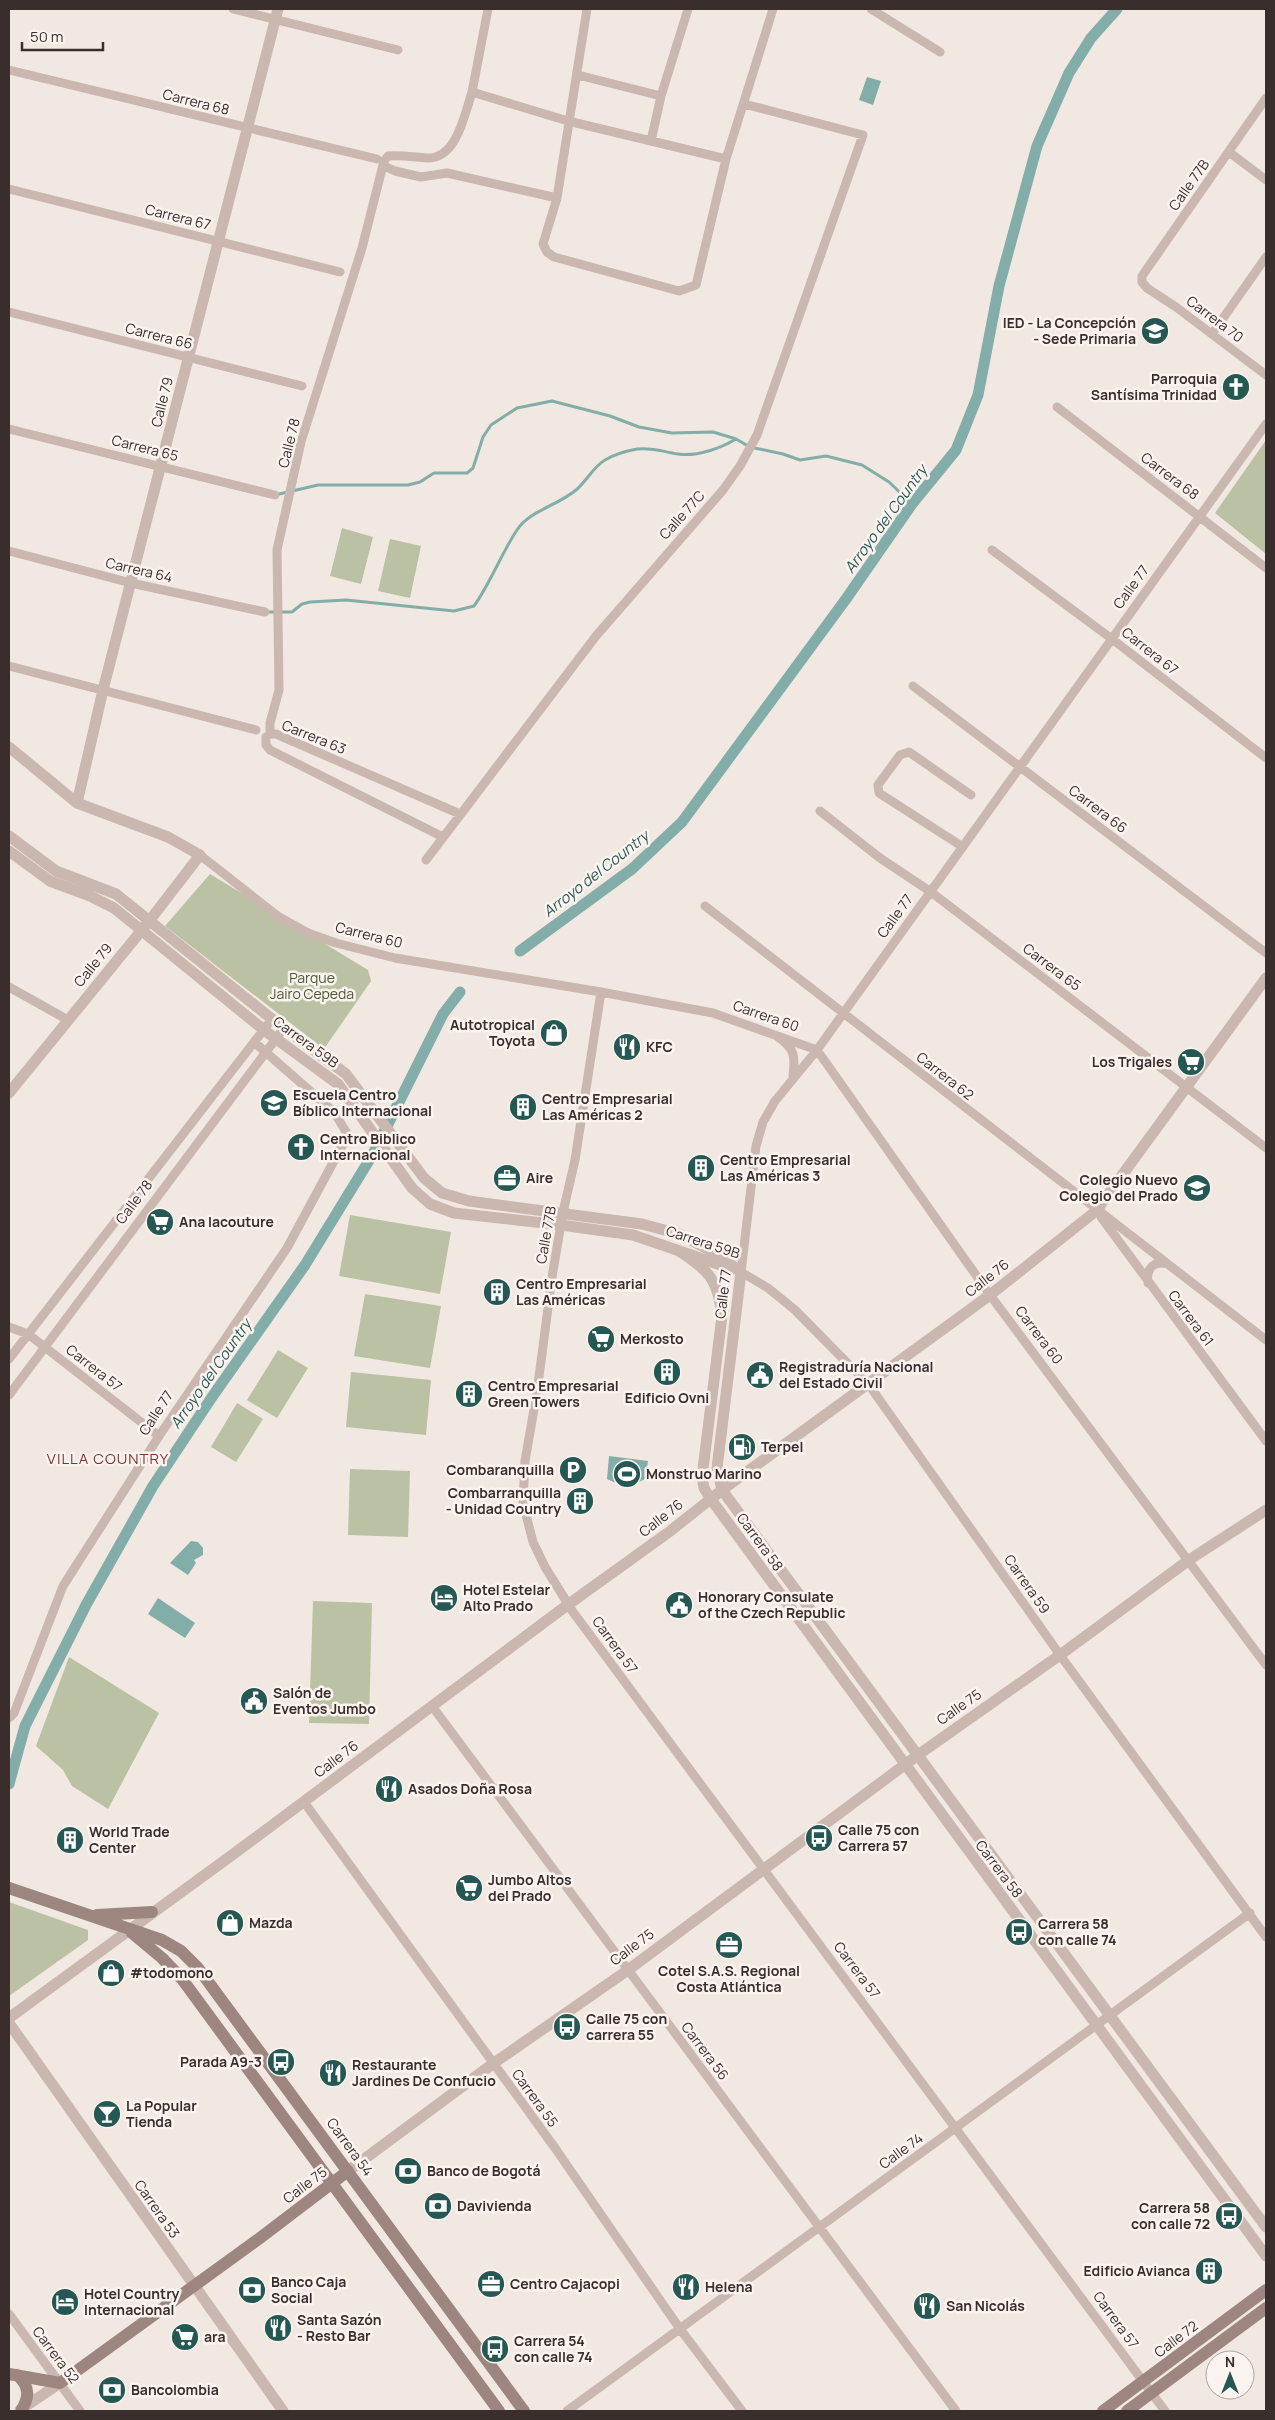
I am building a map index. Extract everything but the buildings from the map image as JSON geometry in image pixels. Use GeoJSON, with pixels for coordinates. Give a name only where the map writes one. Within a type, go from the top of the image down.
{"type":"FeatureCollection","features":[{"type":"Feature","properties":{"kind":"main road","name":"Carrera 54"},"geometry":{"type":"LineString","coordinates":[[9,1888],[162,1940],[181,1952],[198,1968],[524,2411]]}},
{"type":"Feature","properties":{"kind":"main road"},"geometry":{"type":"LineString","coordinates":[[86,1915],[152,1912]]}},
{"type":"Feature","properties":{"kind":"main road","name":"Carrera 54"},"geometry":{"type":"LineString","coordinates":[[128,1929],[162,1958],[182,1979],[499,2411]]}},
{"type":"Feature","properties":{"kind":"main road"},"geometry":{"type":"LineString","coordinates":[[245,2065],[261,2052]]}},
{"type":"Feature","properties":{"kind":"main road","name":"Calle 75"},"geometry":{"type":"LineString","coordinates":[[60,2383],[348,2171]]}},
{"type":"Feature","properties":{"kind":"main road","name":"Calle 72"},"geometry":{"type":"LineString","coordinates":[[1103,2411],[1266,2290]]}},
{"type":"Feature","properties":{"kind":"main road","name":"Calle 72"},"geometry":{"type":"LineString","coordinates":[[1127,2411],[1266,2308]]}},
{"type":"Feature","properties":{"kind":"main road"},"geometry":{"type":"LineString","coordinates":[[434,2324],[451,2311]]}},
{"type":"Feature","properties":{"kind":"main road"},"geometry":{"type":"LineString","coordinates":[[13,2375],[60,2383]]}},
{"type":"Feature","properties":{"kind":"main road"},"geometry":{"type":"LineString","coordinates":[[13,2375],[23,2380],[28,2394],[20,2410]]}},
{"type":"Feature","properties":{"kind":"street"},"geometry":{"type":"LineString","coordinates":[[233,9],[276,14],[398,50]]}},
{"type":"Feature","properties":{"kind":"street"},"geometry":{"type":"LineString","coordinates":[[382,162],[388,156],[398,155],[428,159],[445,151],[457,138],[472,92],[488,9]]}},
{"type":"Feature","properties":{"kind":"street"},"geometry":{"type":"LineString","coordinates":[[587,9],[557,198],[543,244],[547,252],[554,257],[679,291],[696,285],[726,159],[773,9]]}},
{"type":"Feature","properties":{"kind":"street"},"geometry":{"type":"LineString","coordinates":[[651,141],[661,96],[688,9]]}},
{"type":"Feature","properties":{"kind":"street"},"geometry":{"type":"LineString","coordinates":[[871,9],[940,52]]}},
{"type":"Feature","properties":{"kind":"street","name":"Calle 79"},"geometry":{"type":"LineString","coordinates":[[77,803],[103,690],[276,14]]}},
{"type":"Feature","properties":{"kind":"street","name":"Carrera 68"},"geometry":{"type":"LineString","coordinates":[[9,70],[382,162],[395,171],[421,177],[447,173],[557,198]]}},
{"type":"Feature","properties":{"kind":"street"},"geometry":{"type":"LineString","coordinates":[[578,75],[661,96]]}},
{"type":"Feature","properties":{"kind":"street"},"geometry":{"type":"LineString","coordinates":[[472,92],[568,122],[726,159]]}},
{"type":"Feature","properties":{"kind":"street","name":"Calle 77B"},"geometry":{"type":"LineString","coordinates":[[1147,288],[1142,282],[1142,276],[1266,98]]}},
{"type":"Feature","properties":{"kind":"street","name":"Calle 77C"},"geometry":{"type":"LineString","coordinates":[[426,860],[596,636],[723,490],[740,466],[757,435],[863,135],[744,104]]}},
{"type":"Feature","properties":{"kind":"street"},"geometry":{"type":"LineString","coordinates":[[1229,152],[1266,180]]}},
{"type":"Feature","properties":{"kind":"street"},"geometry":{"type":"LineString","coordinates":[[427,175],[428,159]]}},
{"type":"Feature","properties":{"kind":"street","name":"Calle 78"},"geometry":{"type":"LineString","coordinates":[[270,734],[270,723],[279,690],[277,550],[301,442],[362,248],[382,162]]}},
{"type":"Feature","properties":{"kind":"street","name":"Carrera 67"},"geometry":{"type":"LineString","coordinates":[[9,189],[340,272]]}},
{"type":"Feature","properties":{"kind":"street"},"geometry":{"type":"LineString","coordinates":[[1212,334],[1266,258]]}},
{"type":"Feature","properties":{"kind":"street","name":"Carrera 70"},"geometry":{"type":"LineString","coordinates":[[1147,288],[1266,375]]}},
{"type":"Feature","properties":{"kind":"street","name":"Carrera 66"},"geometry":{"type":"LineString","coordinates":[[9,312],[302,386]]}},
{"type":"Feature","properties":{"kind":"street","name":"Carrera 68"},"geometry":{"type":"LineString","coordinates":[[1057,407],[1266,568]]}},
{"type":"Feature","properties":{"kind":"street","name":"Calle 77"},"geometry":{"type":"LineString","coordinates":[[722,1490],[717,1468],[756,1146],[763,1122],[775,1101],[817,1050],[1266,424]]}},
{"type":"Feature","properties":{"kind":"street","name":"Carrera 65"},"geometry":{"type":"LineString","coordinates":[[9,429],[275,495]]}},
{"type":"Feature","properties":{"kind":"street","name":"Carrera 67"},"geometry":{"type":"LineString","coordinates":[[992,550],[1112,639],[1266,758]]}},
{"type":"Feature","properties":{"kind":"street","name":"Carrera 64"},"geometry":{"type":"LineString","coordinates":[[9,551],[131,583],[264,612]]}},
{"type":"Feature","properties":{"kind":"street"},"geometry":{"type":"LineString","coordinates":[[9,666],[256,730]]}},
{"type":"Feature","properties":{"kind":"street","name":"Carrera 66"},"geometry":{"type":"LineString","coordinates":[[913,686],[1266,953]]}},
{"type":"Feature","properties":{"kind":"street","name":"Carrera 63"},"geometry":{"type":"LineString","coordinates":[[443,837],[270,750],[265,742],[266,737],[270,734],[276,734],[460,814]]}},
{"type":"Feature","properties":{"kind":"street","name":"Carrera 60"},"geometry":{"type":"LineString","coordinates":[[9,747],[77,803],[168,837],[200,855],[279,917],[308,932],[336,943],[395,958],[583,988],[713,1013],[817,1050],[990,1295],[1190,1560],[1266,1665]]}},
{"type":"Feature","properties":{"kind":"street"},"geometry":{"type":"LineString","coordinates":[[962,847],[879,793],[878,785],[900,755],[908,752],[971,795]]}},
{"type":"Feature","properties":{"kind":"street","name":"Carrera 65"},"geometry":{"type":"LineString","coordinates":[[820,811],[880,858],[931,892],[1266,1148]]}},
{"type":"Feature","properties":{"kind":"street","name":"Carrera 59B"},"geometry":{"type":"LineString","coordinates":[[9,837],[56,870],[116,894],[272,1019],[346,1074],[424,1178],[442,1193],[469,1201],[642,1224],[679,1234],[719,1255],[741,1272]]}},
{"type":"Feature","properties":{"kind":"street","name":"Carrera 59B"},"geometry":{"type":"LineString","coordinates":[[9,851],[50,880],[114,908],[142,930],[162,950],[264,1030],[338,1084],[412,1188],[430,1204],[454,1214],[561,1225],[633,1236],[741,1272]]}},
{"type":"Feature","properties":{"kind":"street","name":"Calle 79"},"geometry":{"type":"LineString","coordinates":[[9,1093],[142,930],[200,855]]}},
{"type":"Feature","properties":{"kind":"street","name":"Carrera 62"},"geometry":{"type":"LineString","coordinates":[[705,906],[1096,1211],[1171,1265],[1266,1340]]}},
{"type":"Feature","properties":{"kind":"street","name":"Calle 76"},"geometry":{"type":"LineString","coordinates":[[9,2018],[128,1929],[304,1802],[568,1604],[669,1532],[710,1498],[990,1295],[1096,1211],[1266,978]]}},
{"type":"Feature","properties":{"kind":"street"},"geometry":{"type":"LineString","coordinates":[[9,987],[68,1020]]}},
{"type":"Feature","properties":{"kind":"street","name":"Calle 77B"},"geometry":{"type":"LineString","coordinates":[[533,1542],[523,1503],[525,1461],[563,1212],[575,1160],[602,992]]}},
{"type":"Feature","properties":{"kind":"street","name":"Calle 78"},"geometry":{"type":"LineString","coordinates":[[9,1358],[272,1019]]}},
{"type":"Feature","properties":{"kind":"street","name":"Calle 78"},"geometry":{"type":"LineString","coordinates":[[9,1395],[284,1028]]}},
{"type":"Feature","properties":{"kind":"street"},"geometry":{"type":"LineString","coordinates":[[770,1033],[783,1041],[795,1057],[793,1078]]}},
{"type":"Feature","properties":{"kind":"street"},"geometry":{"type":"LineString","coordinates":[[254,1042],[265,1051]]}},
{"type":"Feature","properties":{"kind":"street","name":"Calle 77"},"geometry":{"type":"LineString","coordinates":[[9,1718],[14,1713],[63,1586],[159,1436],[287,1248],[348,1135],[334,1112],[265,1051]]}},
{"type":"Feature","properties":{"kind":"street","name":"Carrera 61"},"geometry":{"type":"LineString","coordinates":[[1096,1211],[1148,1284],[1266,1441]]}},
{"type":"Feature","properties":{"kind":"street","name":"Calle 77"},"geometry":{"type":"LineString","coordinates":[[679,1251],[700,1265],[713,1278],[720,1294],[722,1316],[702,1477],[704,1488],[710,1498]]}},
{"type":"Feature","properties":{"kind":"street"},"geometry":{"type":"LineString","coordinates":[[1148,1284],[1147,1274],[1152,1266],[1161,1262],[1171,1265]]}},
{"type":"Feature","properties":{"kind":"street","name":"Carrera 59"},"geometry":{"type":"LineString","coordinates":[[741,1272],[768,1288],[795,1310],[869,1384],[1060,1655],[1266,1937]]}},
{"type":"Feature","properties":{"kind":"street","name":"Carrera 57"},"geometry":{"type":"LineString","coordinates":[[9,1326],[28,1334],[159,1436]]}},
{"type":"Feature","properties":{"kind":"street","name":"Carrera 58"},"geometry":{"type":"LineString","coordinates":[[722,1490],[1266,2226]]}},
{"type":"Feature","properties":{"kind":"street","name":"Carrera 58"},"geometry":{"type":"LineString","coordinates":[[710,1498],[1266,2256]]}},
{"type":"Feature","properties":{"kind":"street","name":"Calle 75"},"geometry":{"type":"LineString","coordinates":[[348,2171],[494,2063],[628,1970],[763,1867],[918,1754],[1060,1655],[1190,1560],[1266,1510]]}},
{"type":"Feature","properties":{"kind":"street","name":"Carrera 57"},"geometry":{"type":"LineString","coordinates":[[533,1542],[545,1567],[568,1604],[1165,2411]]}},
{"type":"Feature","properties":{"kind":"street"},"geometry":{"type":"LineString","coordinates":[[792,1612],[804,1602]]}},
{"type":"Feature","properties":{"kind":"street"},"geometry":{"type":"LineString","coordinates":[[800,1623],[813,1613]]}},
{"type":"Feature","properties":{"kind":"street","name":"Carrera 56"},"geometry":{"type":"LineString","coordinates":[[432,1706],[956,2411]]}},
{"type":"Feature","properties":{"kind":"street","name":"Carrera 55"},"geometry":{"type":"LineString","coordinates":[[304,1802],[494,2063],[680,2329],[742,2411]]}},
{"type":"Feature","properties":{"kind":"street","name":"Calle 74"},"geometry":{"type":"LineString","coordinates":[[567,2411],[1250,1913]]}},
{"type":"Feature","properties":{"kind":"street","name":"Carrera 53"},"geometry":{"type":"LineString","coordinates":[[9,2023],[192,2286],[282,2411]]}},
{"type":"Feature","properties":{"kind":"street"},"geometry":{"type":"LineString","coordinates":[[1185,2146],[1199,2135]]}},
{"type":"Feature","properties":{"kind":"street","name":"Carrera 52"},"geometry":{"type":"LineString","coordinates":[[9,2314],[80,2411]]}},
{"type":"Feature","properties":{"kind":"street","name":"Calle 75"},"geometry":{"type":"LineString","coordinates":[[20,2410],[60,2383]]}},
{"type":"Feature","properties":{"kind":"green space"},"geometry":{"type":"Polygon","coordinates":[[[1266,440],[1266,554],[1215,513],[1266,440]]]}},
{"type":"Feature","properties":{"kind":"green space"},"geometry":{"type":"Polygon","coordinates":[[[342,528],[373,537],[361,584],[330,576],[342,528]]]}},
{"type":"Feature","properties":{"kind":"green space"},"geometry":{"type":"Polygon","coordinates":[[[390,539],[421,546],[410,598],[378,591],[390,539]]]}},
{"type":"Feature","properties":{"kind":"green space","name":"Parque Jairo Cepeda"},"geometry":{"type":"Polygon","coordinates":[[[210,874],[368,970],[371,981],[324,1049],[165,926],[210,874]]]}},
{"type":"Feature","properties":{"kind":"green space"},"geometry":{"type":"Polygon","coordinates":[[[350,1215],[451,1232],[440,1294],[339,1276],[350,1215]]]}},
{"type":"Feature","properties":{"kind":"green space"},"geometry":{"type":"Polygon","coordinates":[[[365,1294],[441,1306],[430,1368],[354,1356],[365,1294]]]}},
{"type":"Feature","properties":{"kind":"green space"},"geometry":{"type":"Polygon","coordinates":[[[278,1350],[308,1368],[277,1418],[247,1400],[278,1350]]]}},
{"type":"Feature","properties":{"kind":"green space"},"geometry":{"type":"Polygon","coordinates":[[[351,1372],[431,1380],[426,1435],[346,1427],[351,1372]]]}},
{"type":"Feature","properties":{"kind":"green space"},"geometry":{"type":"Polygon","coordinates":[[[237,1403],[263,1419],[236,1462],[211,1447],[237,1403]]]}},
{"type":"Feature","properties":{"kind":"green space"},"geometry":{"type":"Polygon","coordinates":[[[350,1469],[410,1471],[408,1537],[348,1535],[350,1469]]]}},
{"type":"Feature","properties":{"kind":"green space"},"geometry":{"type":"Polygon","coordinates":[[[313,1601],[372,1603],[369,1724],[309,1723],[313,1601]]]}},
{"type":"Feature","properties":{"kind":"green space"},"geometry":{"type":"Polygon","coordinates":[[[69,1657],[159,1713],[108,1809],[72,1786],[63,1770],[36,1746],[69,1657]]]}},
{"type":"Feature","properties":{"kind":"green space"},"geometry":{"type":"Polygon","coordinates":[[[9,1902],[88,1930],[88,1940],[9,1996],[9,1902]]]}},
{"type":"Feature","properties":{"kind":"water"},"geometry":{"type":"Polygon","coordinates":[[[867,77],[881,81],[873,105],[859,100],[867,77]]]}},
{"type":"Feature","properties":{"kind":"water","name":"Monstruo Marino"},"geometry":{"type":"Polygon","coordinates":[[[609,1456],[648,1461],[645,1479],[626,1485],[607,1479],[609,1456]]]}},
{"type":"Feature","properties":{"kind":"water"},"geometry":{"type":"Polygon","coordinates":[[[191,1541],[198,1542],[203,1548],[203,1555],[194,1560],[196,1563],[188,1575],[170,1563],[191,1541]]]}},
{"type":"Feature","properties":{"kind":"water"},"geometry":{"type":"Polygon","coordinates":[[[158,1598],[195,1623],[185,1638],[148,1614],[158,1598]]]}},
{"type":"Feature","properties":{"kind":"waterway","name":"Arroyo del Country"},"geometry":{"type":"LineString","coordinates":[[520,951],[632,869],[682,822],[846,599],[912,504],[956,450],[978,395],[999,286],[1037,146],[1069,73],[1091,38],[1117,9]]}},
{"type":"Feature","properties":{"kind":"waterway"},"geometry":{"type":"LineString","coordinates":[[275,495],[318,485],[408,485],[420,482],[434,473],[467,473],[473,468],[483,437],[491,425],[517,408],[552,401],[610,416],[639,427],[672,433],[713,432],[736,439],[750,447],[783,454],[800,460],[826,456],[862,465],[889,482],[912,504]]}},
{"type":"Feature","properties":{"kind":"waterway"},"geometry":{"type":"LineString","coordinates":[[265,612],[292,612],[302,604],[310,602],[346,600],[454,611],[474,606],[511,539],[522,523],[536,513],[569,496],[605,460],[637,449],[653,449],[685,455],[701,453],[723,446],[736,439]]}},
{"type":"Feature","properties":{"kind":"waterway","name":"Arroyo del Country"},"geometry":{"type":"LineString","coordinates":[[9,1784],[25,1726],[86,1605],[153,1486],[212,1397],[305,1265],[373,1154],[443,1014],[460,992]]}},
{"type":"Feature","properties":{"kind":"place","name":"IED - La Concepción - Sede Primaria"},"geometry":{"type":"Point","coordinates":[1155,331]}},
{"type":"Feature","properties":{"kind":"place","name":"Parroquia Santísima Trinidad"},"geometry":{"type":"Point","coordinates":[1236,387]}},
{"type":"Feature","properties":{"kind":"place","name":"Autotropical Toyota"},"geometry":{"type":"Point","coordinates":[554,1033]}},
{"type":"Feature","properties":{"kind":"place","name":"KFC"},"geometry":{"type":"Point","coordinates":[627,1047]}},
{"type":"Feature","properties":{"kind":"place","name":"Los Trigales"},"geometry":{"type":"Point","coordinates":[1191,1062]}},
{"type":"Feature","properties":{"kind":"place","name":"Escuela Centro Bíblico Internacional"},"geometry":{"type":"Point","coordinates":[274,1103]}},
{"type":"Feature","properties":{"kind":"place","name":"Centro Empresarial Las Américas 2"},"geometry":{"type":"Point","coordinates":[523,1107]}},
{"type":"Feature","properties":{"kind":"place","name":"Centro Biblico Internacional"},"geometry":{"type":"Point","coordinates":[301,1147]}},
{"type":"Feature","properties":{"kind":"place","name":"Centro Empresarial Las Américas 3"},"geometry":{"type":"Point","coordinates":[701,1168]}},
{"type":"Feature","properties":{"kind":"place","name":"Aire"},"geometry":{"type":"Point","coordinates":[507,1178]}},
{"type":"Feature","properties":{"kind":"place","name":"Colegio Nuevo Colegio del Prado"},"geometry":{"type":"Point","coordinates":[1197,1188]}},
{"type":"Feature","properties":{"kind":"place","name":"Ana lacouture"},"geometry":{"type":"Point","coordinates":[160,1222]}},
{"type":"Feature","properties":{"kind":"place","name":"Centro Empresarial Las Américas"},"geometry":{"type":"Point","coordinates":[497,1292]}},
{"type":"Feature","properties":{"kind":"place","name":"Merkosto"},"geometry":{"type":"Point","coordinates":[601,1339]}},
{"type":"Feature","properties":{"kind":"place","name":"Edificio Ovni"},"geometry":{"type":"Point","coordinates":[667,1372]}},
{"type":"Feature","properties":{"kind":"place","name":"Registraduría Nacional del Estado Civil"},"geometry":{"type":"Point","coordinates":[760,1375]}},
{"type":"Feature","properties":{"kind":"place","name":"Centro Empresarial Green Towers"},"geometry":{"type":"Point","coordinates":[469,1394]}},
{"type":"Feature","properties":{"kind":"place","name":"Terpel"},"geometry":{"type":"Point","coordinates":[742,1447]}},
{"type":"Feature","properties":{"kind":"place","name":"Combaranquilla"},"geometry":{"type":"Point","coordinates":[573,1470]}},
{"type":"Feature","properties":{"kind":"place","name":"Monstruo Marino"},"geometry":{"type":"Point","coordinates":[627,1474]}},
{"type":"Feature","properties":{"kind":"place","name":"Combarranquilla - Unidad Country"},"geometry":{"type":"Point","coordinates":[580,1501]}},
{"type":"Feature","properties":{"kind":"place","name":"Hotel Estelar Alto Prado"},"geometry":{"type":"Point","coordinates":[444,1598]}},
{"type":"Feature","properties":{"kind":"place","name":"Honorary Consulate of the Czech Republic"},"geometry":{"type":"Point","coordinates":[679,1605]}},
{"type":"Feature","properties":{"kind":"place","name":"Salón de Eventos Jumbo"},"geometry":{"type":"Point","coordinates":[254,1701]}},
{"type":"Feature","properties":{"kind":"place","name":"Asados Doña Rosa"},"geometry":{"type":"Point","coordinates":[389,1789]}},
{"type":"Feature","properties":{"kind":"place","name":"Calle 75 con Carrera 57"},"geometry":{"type":"Point","coordinates":[819,1838]}},
{"type":"Feature","properties":{"kind":"place","name":"World Trade Center"},"geometry":{"type":"Point","coordinates":[70,1840]}},
{"type":"Feature","properties":{"kind":"place","name":"Jumbo Altos del Prado"},"geometry":{"type":"Point","coordinates":[469,1888]}},
{"type":"Feature","properties":{"kind":"place","name":"Mazda"},"geometry":{"type":"Point","coordinates":[230,1923]}},
{"type":"Feature","properties":{"kind":"place","name":"Carrera 58 con calle 74"},"geometry":{"type":"Point","coordinates":[1019,1932]}},
{"type":"Feature","properties":{"kind":"place","name":"Cotel S.A.S. Regional Costa Atlántica"},"geometry":{"type":"Point","coordinates":[729,1945]}},
{"type":"Feature","properties":{"kind":"place","name":"#todomono"},"geometry":{"type":"Point","coordinates":[111,1973]}},
{"type":"Feature","properties":{"kind":"place","name":"Calle 75 con carrera 55"},"geometry":{"type":"Point","coordinates":[567,2027]}},
{"type":"Feature","properties":{"kind":"place","name":"Parada A9-3"},"geometry":{"type":"Point","coordinates":[281,2062]}},
{"type":"Feature","properties":{"kind":"place","name":"Restaurante Jardines De Confucio"},"geometry":{"type":"Point","coordinates":[333,2073]}},
{"type":"Feature","properties":{"kind":"place","name":"La Popular Tienda"},"geometry":{"type":"Point","coordinates":[107,2114]}},
{"type":"Feature","properties":{"kind":"place","name":"Banco de Bogotá"},"geometry":{"type":"Point","coordinates":[408,2171]}},
{"type":"Feature","properties":{"kind":"place","name":"Davivienda"},"geometry":{"type":"Point","coordinates":[438,2206]}},
{"type":"Feature","properties":{"kind":"place","name":"Carrera 58 con calle 72"},"geometry":{"type":"Point","coordinates":[1229,2216]}},
{"type":"Feature","properties":{"kind":"place","name":"Edificio Avianca"},"geometry":{"type":"Point","coordinates":[1209,2271]}},
{"type":"Feature","properties":{"kind":"place","name":"Centro Cajacopi"},"geometry":{"type":"Point","coordinates":[491,2284]}},
{"type":"Feature","properties":{"kind":"place","name":"Helena"},"geometry":{"type":"Point","coordinates":[686,2287]}},
{"type":"Feature","properties":{"kind":"place","name":"Banco Caja Social"},"geometry":{"type":"Point","coordinates":[252,2290]}},
{"type":"Feature","properties":{"kind":"place","name":"Hotel Country Internacional"},"geometry":{"type":"Point","coordinates":[65,2302]}},
{"type":"Feature","properties":{"kind":"place","name":"San Nicolás"},"geometry":{"type":"Point","coordinates":[927,2306]}},
{"type":"Feature","properties":{"kind":"place","name":"Santa Sazón - Resto Bar"},"geometry":{"type":"Point","coordinates":[278,2328]}},
{"type":"Feature","properties":{"kind":"place","name":"ara"},"geometry":{"type":"Point","coordinates":[185,2337]}},
{"type":"Feature","properties":{"kind":"place","name":"Carrera 54 con calle 74"},"geometry":{"type":"Point","coordinates":[495,2349]}},
{"type":"Feature","properties":{"kind":"place","name":"Bancolombia"},"geometry":{"type":"Point","coordinates":[112,2390]}},
{"type":"Feature","properties":{"kind":"district","name":"VILLA COUNTRY"},"geometry":{"type":"Point","coordinates":[108,1459]}}]}
